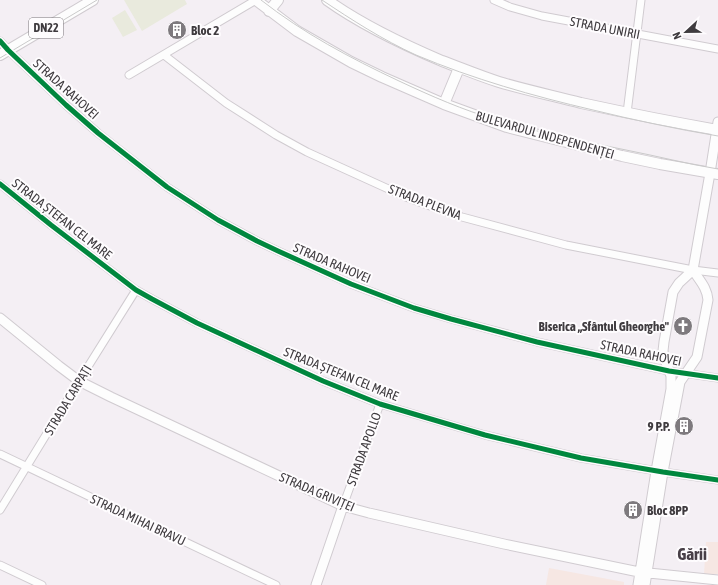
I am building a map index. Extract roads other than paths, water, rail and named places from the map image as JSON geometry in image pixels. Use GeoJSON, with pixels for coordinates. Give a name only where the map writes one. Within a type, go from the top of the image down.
{"type":"FeatureCollection","features":[{"type":"Feature","properties":{"kind":"main road","name":"DN22"},"geometry":{"type":"LineString","coordinates":[[4,53],[93,0]]}},
{"type":"Feature","properties":{"kind":"main road","name":"BULEVARDUL INDEPENDENȚEI"},"geometry":{"type":"LineString","coordinates":[[256,0],[297,31],[351,62],[444,104],[514,129],[622,156],[714,174]]}},
{"type":"Feature","properties":{"kind":"main road"},"geometry":{"type":"LineString","coordinates":[[269,10],[278,0]]}},
{"type":"Feature","properties":{"kind":"main road"},"geometry":{"type":"LineString","coordinates":[[327,0],[381,33],[418,51],[459,68],[498,81],[543,94],[627,113],[718,127]]}},
{"type":"Feature","properties":{"kind":"main road"},"geometry":{"type":"LineString","coordinates":[[444,104],[459,68]]}},
{"type":"Feature","properties":{"kind":"street"},"geometry":{"type":"LineString","coordinates":[[129,75],[256,0]]}},
{"type":"Feature","properties":{"kind":"street","name":"STRADA UNIRII"},"geometry":{"type":"LineString","coordinates":[[494,0],[501,4],[536,14],[718,49]]}},
{"type":"Feature","properties":{"kind":"street"},"geometry":{"type":"LineString","coordinates":[[627,113],[641,0]]}},
{"type":"Feature","properties":{"kind":"street","name":"STRADA RAHOVEI"},"geometry":{"type":"LineString","coordinates":[[0,41],[4,53],[98,133],[167,187],[218,220],[257,241],[351,284],[414,308],[451,320],[537,342],[669,371],[718,378]]}},
{"type":"Feature","properties":{"kind":"street","name":"STRADA PLEVNA"},"geometry":{"type":"LineString","coordinates":[[164,55],[226,103],[276,135],[307,152],[406,197],[462,217],[566,246],[693,270],[718,273]]}},
{"type":"Feature","properties":{"kind":"street"},"geometry":{"type":"LineString","coordinates":[[638,585],[643,573],[672,382],[664,357],[663,346],[674,292],[679,283],[693,270],[714,174],[718,127]]}},
{"type":"Feature","properties":{"kind":"street","name":"STRADA ȘTEFAN CEL MARE"},"geometry":{"type":"LineString","coordinates":[[0,184],[136,290],[190,319],[323,381],[380,404],[485,435],[581,458],[659,472],[718,480]]}},
{"type":"Feature","properties":{"kind":"street"},"geometry":{"type":"LineString","coordinates":[[659,472],[680,382],[697,357],[708,300],[706,290],[693,270]]}},
{"type":"Feature","properties":{"kind":"street","name":"STRADA CARPAȚI"},"geometry":{"type":"LineString","coordinates":[[0,510],[136,290]]}},
{"type":"Feature","properties":{"kind":"street","name":"STRADA GRIVIȚEI"},"geometry":{"type":"LineString","coordinates":[[0,318],[59,366],[79,380],[111,397],[342,506],[504,544],[643,573],[697,582],[718,580]]}},
{"type":"Feature","properties":{"kind":"street","name":"STRADA APOLLO"},"geometry":{"type":"LineString","coordinates":[[316,585],[342,506],[380,404]]}},
{"type":"Feature","properties":{"kind":"street","name":"STRADA MIHAI BRAVU"},"geometry":{"type":"LineString","coordinates":[[0,454],[276,585]]}},
{"type":"Feature","properties":{"kind":"street"},"geometry":{"type":"LineString","coordinates":[[0,564],[42,585]]}},
{"type":"Feature","properties":{"kind":"street"},"geometry":{"type":"LineString","coordinates":[[643,573],[645,585]]}},
{"type":"Feature","properties":{"kind":"tram line"},"geometry":{"type":"LineString","coordinates":[[0,58],[97,0]]}},
{"type":"Feature","properties":{"kind":"tram line"},"geometry":{"type":"LineString","coordinates":[[261,0],[310,34],[345,54],[411,87],[472,112],[545,133],[718,169]]}},
{"type":"Feature","properties":{"kind":"tram line"},"geometry":{"type":"LineString","coordinates":[[322,0],[392,43],[416,55],[459,72],[526,93],[571,105],[655,124],[718,136]]}},
{"type":"Feature","properties":{"kind":"place","name":"Bloc 2"},"geometry":{"type":"Point","coordinates":[177,30]}},
{"type":"Feature","properties":{"kind":"place","name":"Biserica „Sfântul Gheorghe\""},"geometry":{"type":"Point","coordinates":[683,326]}},
{"type":"Feature","properties":{"kind":"place","name":"9 P.P."},"geometry":{"type":"Point","coordinates":[684,426]}},
{"type":"Feature","properties":{"kind":"place","name":"Bloc 8PP"},"geometry":{"type":"Point","coordinates":[633,510]}},
{"type":"Feature","properties":{"kind":"district","name":"Gării"},"geometry":{"type":"Point","coordinates":[692,554]}}]}
